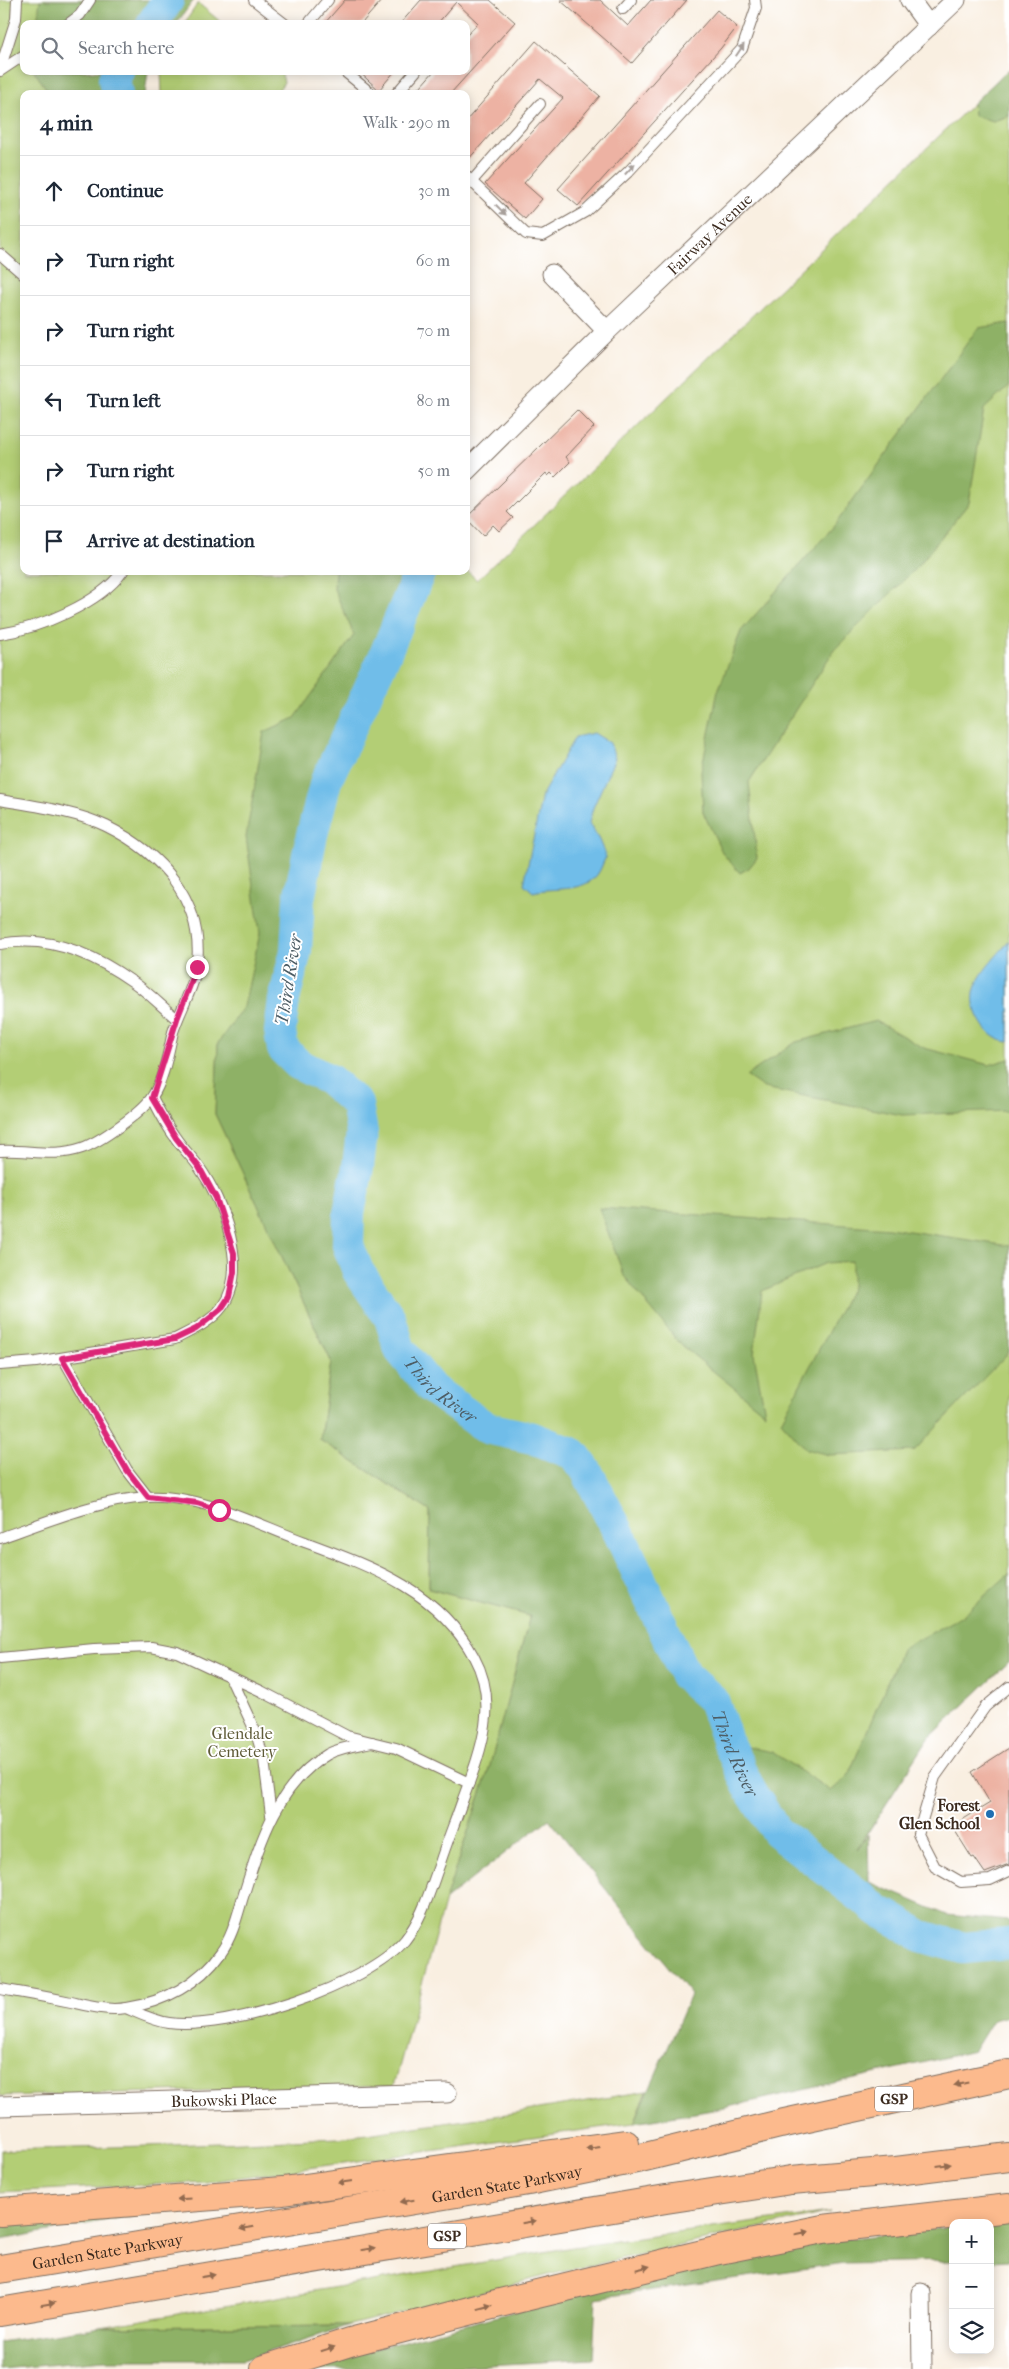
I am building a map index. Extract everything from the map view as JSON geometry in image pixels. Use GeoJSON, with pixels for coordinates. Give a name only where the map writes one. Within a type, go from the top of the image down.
{"type":"FeatureCollection","features":[{"type":"Feature","properties":{"kind":"highway","name":"Garden State Parkway"},"geometry":{"type":"LineString","coordinates":[[0,2269],[528,2181],[641,2158],[780,2124],[1009,2074]]}},
{"type":"Feature","properties":{"kind":"highway"},"geometry":{"type":"LineString","coordinates":[[0,2212],[283,2190],[780,2124]]}},
{"type":"Feature","properties":{"kind":"highway","name":"GSP"},"geometry":{"type":"LineString","coordinates":[[0,2312],[666,2199],[791,2180],[896,2171],[1009,2157]]}},
{"type":"Feature","properties":{"kind":"highway"},"geometry":{"type":"LineString","coordinates":[[265,2369],[350,2342],[728,2248],[823,2229],[1009,2208]]}},
{"type":"Feature","properties":{"kind":"street"},"geometry":{"type":"LineString","coordinates":[[910,0],[929,26]]}},
{"type":"Feature","properties":{"kind":"street","name":"Fairway Avenue"},"geometry":{"type":"LineString","coordinates":[[470,468],[607,331],[956,0]]}},
{"type":"Feature","properties":{"kind":"street"},"geometry":{"type":"LineString","coordinates":[[552,274],[607,331]]}},
{"type":"Feature","properties":{"kind":"street","name":"Bukowski Place"},"geometry":{"type":"LineString","coordinates":[[0,2106],[447,2093]]}},
{"type":"Feature","properties":{"kind":"street"},"geometry":{"type":"LineString","coordinates":[[921,2293],[922,2369]]}},
{"type":"Feature","properties":{"kind":"lane"},"geometry":{"type":"LineString","coordinates":[[0,62],[4,57],[16,19],[17,0]]}},
{"type":"Feature","properties":{"kind":"lane"},"geometry":{"type":"LineString","coordinates":[[73,20],[80,14],[90,0]]}},
{"type":"Feature","properties":{"kind":"lane"},"geometry":{"type":"LineString","coordinates":[[254,0],[279,20]]}},
{"type":"Feature","properties":{"kind":"lane"},"geometry":{"type":"LineString","coordinates":[[311,20],[328,0]]}},
{"type":"Feature","properties":{"kind":"lane"},"geometry":{"type":"LineString","coordinates":[[623,9],[631,0]]}},
{"type":"Feature","properties":{"kind":"lane"},"geometry":{"type":"LineString","coordinates":[[470,179],[526,234],[544,236],[585,212],[628,172],[685,108],[742,49],[756,8],[755,0]]}},
{"type":"Feature","properties":{"kind":"lane"},"geometry":{"type":"LineString","coordinates":[[0,71],[20,58]]}},
{"type":"Feature","properties":{"kind":"lane"},"geometry":{"type":"LineString","coordinates":[[349,75],[367,90]]}},
{"type":"Feature","properties":{"kind":"lane"},"geometry":{"type":"LineString","coordinates":[[399,90],[413,75]]}},
{"type":"Feature","properties":{"kind":"lane"},"geometry":{"type":"LineString","coordinates":[[470,177],[540,104]]}},
{"type":"Feature","properties":{"kind":"lane"},"geometry":{"type":"LineString","coordinates":[[0,254],[20,272]]}},
{"type":"Feature","properties":{"kind":"lane"},"geometry":{"type":"LineString","coordinates":[[0,634],[32,627],[59,616],[88,600],[118,575]]}},
{"type":"Feature","properties":{"kind":"lane"},"geometry":{"type":"LineString","coordinates":[[0,800],[71,815],[106,826],[140,848],[165,868],[186,898],[195,925],[198,944],[197,967],[177,1019],[152,1098],[115,1129],[82,1148],[36,1154],[12,1150],[0,1151]]}},
{"type":"Feature","properties":{"kind":"lane"},"geometry":{"type":"LineString","coordinates":[[0,944],[20,940],[40,941],[59,944],[89,956],[134,982],[177,1019]]}},
{"type":"Feature","properties":{"kind":"lane"},"geometry":{"type":"LineString","coordinates":[[0,1365],[62,1358],[175,1339],[196,1329],[221,1309],[229,1297],[234,1272],[234,1253],[216,1198],[199,1167],[172,1132],[152,1098]]}},
{"type":"Feature","properties":{"kind":"lane"},"geometry":{"type":"LineString","coordinates":[[62,1358],[127,1470],[148,1497]]}},
{"type":"Feature","properties":{"kind":"lane"},"geometry":{"type":"LineString","coordinates":[[0,1538],[100,1505],[148,1497],[197,1503],[338,1555],[383,1573],[412,1588],[434,1607],[453,1628],[474,1657],[487,1688],[487,1714],[482,1747],[423,1911],[403,1942],[370,1968],[339,1984],[275,2007],[237,2018],[200,2023],[170,2023],[146,2017],[126,2008]]}},
{"type":"Feature","properties":{"kind":"lane"},"geometry":{"type":"LineString","coordinates":[[2,1656],[152,1647],[177,1652],[230,1676],[347,1736],[396,1748],[469,1782]]}},
{"type":"Feature","properties":{"kind":"lane"},"geometry":{"type":"LineString","coordinates":[[230,1676],[256,1733],[264,1760],[271,1816]]}},
{"type":"Feature","properties":{"kind":"lane"},"geometry":{"type":"LineString","coordinates":[[1009,1687],[985,1707],[935,1777],[918,1834],[936,1867],[961,1882],[990,1880],[1009,1871]]}},
{"type":"Feature","properties":{"kind":"lane"},"geometry":{"type":"LineString","coordinates":[[0,1989],[102,2009],[126,2008],[165,1999],[208,1969],[222,1951],[235,1923],[271,1816],[290,1787],[329,1753],[372,1742]]}},
{"type":"Feature","properties":{"kind":"green space","name":"Glendale Cemetery"},"geometry":{"type":"Polygon","coordinates":[[[0,0],[150,0],[138,20],[20,20],[20,75],[104,75],[94,90],[20,90],[20,575],[409,575],[318,761],[262,1020],[218,1043],[215,1114],[331,1361],[320,1440],[430,1511],[429,1589],[530,1616],[489,1769],[445,1900],[394,2086],[0,2096],[0,0]]]}},
{"type":"Feature","properties":{"kind":"green space"},"geometry":{"type":"Polygon","coordinates":[[[40,0],[194,0],[179,20],[38,20],[40,0]]]}},
{"type":"Feature","properties":{"kind":"green space"},"geometry":{"type":"Polygon","coordinates":[[[198,3],[218,20],[187,20],[198,3]]]}},
{"type":"Feature","properties":{"kind":"green space"},"geometry":{"type":"Polygon","coordinates":[[[1009,69],[1009,1662],[929,1738],[850,1860],[728,1743],[713,1700],[685,1675],[619,1533],[586,1470],[533,1438],[487,1428],[432,1389],[400,1350],[390,1318],[358,1271],[348,1245],[349,1213],[358,1167],[330,1080],[298,1064],[283,1049],[280,1031],[284,1000],[296,951],[300,899],[312,835],[326,781],[384,657],[418,575],[470,574],[477,580],[1009,69]]]}},
{"type":"Feature","properties":{"kind":"green space"},"geometry":{"type":"Polygon","coordinates":[[[1009,69],[1009,116],[993,121],[974,116],[973,103],[1009,69]]]}},
{"type":"Feature","properties":{"kind":"green space"},"geometry":{"type":"Polygon","coordinates":[[[37,75],[147,75],[146,90],[47,90],[37,75]]]}},
{"type":"Feature","properties":{"kind":"green space"},"geometry":{"type":"Polygon","coordinates":[[[161,75],[282,75],[284,82],[279,90],[162,90],[161,75]]]}},
{"type":"Feature","properties":{"kind":"green space"},"geometry":{"type":"Polygon","coordinates":[[[1009,323],[1009,386],[984,409],[969,503],[917,567],[834,650],[749,782],[757,858],[749,868],[740,873],[723,854],[703,812],[701,771],[718,691],[741,631],[834,526],[978,328],[1009,323]]]}},
{"type":"Feature","properties":{"kind":"green space"},"geometry":{"type":"Polygon","coordinates":[[[335,575],[418,575],[384,657],[326,781],[312,835],[300,899],[296,951],[284,1000],[280,1031],[283,1049],[298,1064],[330,1080],[357,1104],[362,1132],[358,1167],[349,1213],[348,1245],[358,1271],[390,1318],[400,1350],[432,1389],[487,1428],[533,1438],[574,1454],[586,1470],[619,1533],[685,1675],[713,1700],[728,1743],[772,1752],[831,1791],[848,1776],[902,1648],[962,1616],[1009,1574],[1009,1662],[929,1738],[857,1849],[868,1835],[869,1882],[947,1915],[1009,1921],[1009,2016],[993,2020],[974,2051],[719,2109],[634,2123],[691,1995],[549,1819],[445,1900],[489,1769],[530,1616],[429,1589],[430,1511],[320,1440],[331,1361],[215,1114],[218,1043],[244,1006],[260,933],[246,837],[264,732],[295,718],[354,635],[334,589],[335,575]]]}},
{"type":"Feature","properties":{"kind":"green space"},"geometry":{"type":"Polygon","coordinates":[[[876,1021],[924,1048],[989,1065],[1009,1059],[1009,1111],[902,1115],[764,1088],[746,1076],[796,1042],[876,1021]]]}},
{"type":"Feature","properties":{"kind":"green space"},"geometry":{"type":"Polygon","coordinates":[[[599,1208],[889,1228],[1009,1246],[1009,1352],[914,1451],[829,1455],[806,1449],[781,1421],[852,1287],[852,1261],[826,1263],[762,1291],[754,1354],[765,1413],[681,1345],[624,1276],[599,1208]]]}},
{"type":"Feature","properties":{"kind":"green space"},"geometry":{"type":"Polygon","coordinates":[[[647,2091],[634,2123],[206,2182],[0,2192],[0,2150],[338,2138],[508,2114],[647,2091]]]}},
{"type":"Feature","properties":{"kind":"green space"},"geometry":{"type":"Polygon","coordinates":[[[152,2212],[0,2240],[0,2221],[152,2212]]]}},
{"type":"Feature","properties":{"kind":"green space"},"geometry":{"type":"Polygon","coordinates":[[[830,2212],[565,2271],[350,2325],[101,2327],[573,2247],[830,2212]]]}},
{"type":"Feature","properties":{"kind":"green space"},"geometry":{"type":"Polygon","coordinates":[[[1009,2223],[1009,2260],[994,2261],[994,2224],[1009,2223]]]}},
{"type":"Feature","properties":{"kind":"green space"},"geometry":{"type":"Polygon","coordinates":[[[949,2227],[949,2261],[844,2263],[596,2298],[593,2359],[436,2368],[313,2369],[315,2365],[743,2250],[949,2227]]]}},
{"type":"Feature","properties":{"kind":"green space"},"geometry":{"type":"Polygon","coordinates":[[[350,2325],[243,2360],[106,2360],[0,2369],[0,2342],[101,2327],[350,2325]]]}},
{"type":"Feature","properties":{"kind":"water"},"geometry":{"type":"Polygon","coordinates":[[[594,733],[610,743],[615,758],[593,808],[589,823],[606,857],[597,875],[584,885],[533,892],[524,884],[542,795],[575,737],[594,733]]]}},
{"type":"Feature","properties":{"kind":"water"},"geometry":{"type":"Polygon","coordinates":[[[1009,941],[1009,1042],[998,1039],[984,1027],[977,1014],[974,991],[984,971],[1009,941]]]}},
{"type":"Feature","properties":{"kind":"building"},"geometry":{"type":"Polygon","coordinates":[[[345,0],[382,0],[364,20],[328,20],[345,0]]]}},
{"type":"Feature","properties":{"kind":"building"},"geometry":{"type":"Polygon","coordinates":[[[421,0],[490,0],[515,22],[470,72],[470,32],[478,23],[456,2],[440,20],[404,20],[421,0]]]}},
{"type":"Feature","properties":{"kind":"building"},"geometry":{"type":"Polygon","coordinates":[[[560,0],[600,0],[628,26],[651,0],[687,0],[632,63],[560,0]]]}},
{"type":"Feature","properties":{"kind":"building"},"geometry":{"type":"Polygon","coordinates":[[[717,10],[737,27],[721,48],[578,206],[558,189],[717,10]]]}},
{"type":"Feature","properties":{"kind":"building"},"geometry":{"type":"Polygon","coordinates":[[[536,41],[600,96],[524,183],[542,199],[525,219],[485,184],[563,98],[540,79],[470,158],[470,116],[536,41]]]}},
{"type":"Feature","properties":{"kind":"building"},"geometry":{"type":"Polygon","coordinates":[[[362,75],[392,75],[379,90],[362,75]]]}},
{"type":"Feature","properties":{"kind":"building"},"geometry":{"type":"Polygon","coordinates":[[[431,75],[467,75],[454,90],[417,90],[431,75]]]}},
{"type":"Feature","properties":{"kind":"building"},"geometry":{"type":"Polygon","coordinates":[[[577,410],[594,427],[566,457],[570,462],[555,477],[551,473],[548,476],[546,473],[507,512],[513,518],[499,531],[493,525],[483,536],[470,522],[470,514],[577,410]]]}},
{"type":"Feature","properties":{"kind":"building","name":"Forest Glen School"},"geometry":{"type":"Polygon","coordinates":[[[1009,1748],[1009,1864],[985,1873],[974,1857],[972,1858],[952,1826],[990,1803],[972,1772],[1009,1748]]]}},
{"type":"Feature","properties":{"kind":"waterway","name":"Third River"},"geometry":{"type":"LineString","coordinates":[[155,20],[168,0]]}},
{"type":"Feature","properties":{"kind":"waterway","name":"Third River"},"geometry":{"type":"LineString","coordinates":[[116,75],[114,79],[116,90]]}},
{"type":"Feature","properties":{"kind":"waterway","name":"Third River"},"geometry":{"type":"LineString","coordinates":[[418,575],[384,657],[326,781],[312,835],[299,899],[296,951],[284,1000],[280,1031],[283,1049],[298,1064],[330,1080],[357,1104],[362,1132],[358,1167],[349,1213],[348,1245],[358,1271],[390,1318],[400,1350],[432,1389],[487,1428],[533,1438],[574,1454],[586,1470],[619,1533],[685,1675],[713,1700],[728,1743],[750,1790],[776,1831],[878,1910],[921,1936],[963,1948],[1009,1944]]}},
{"type":"Feature","properties":{"kind":"place","name":"Forest Glen School"},"geometry":{"type":"Point","coordinates":[990,1814]}},
{"type":"Feature","properties":{"kind":"route"},"geometry":{"type":"LineString","coordinates":[[197,967],[177,1019],[165,1062],[152,1098],[164,1121],[199,1167],[216,1198],[234,1253],[234,1272],[229,1297],[221,1309],[196,1329],[175,1339],[62,1358],[127,1470],[148,1497],[197,1503],[219,1510]]}}]}
